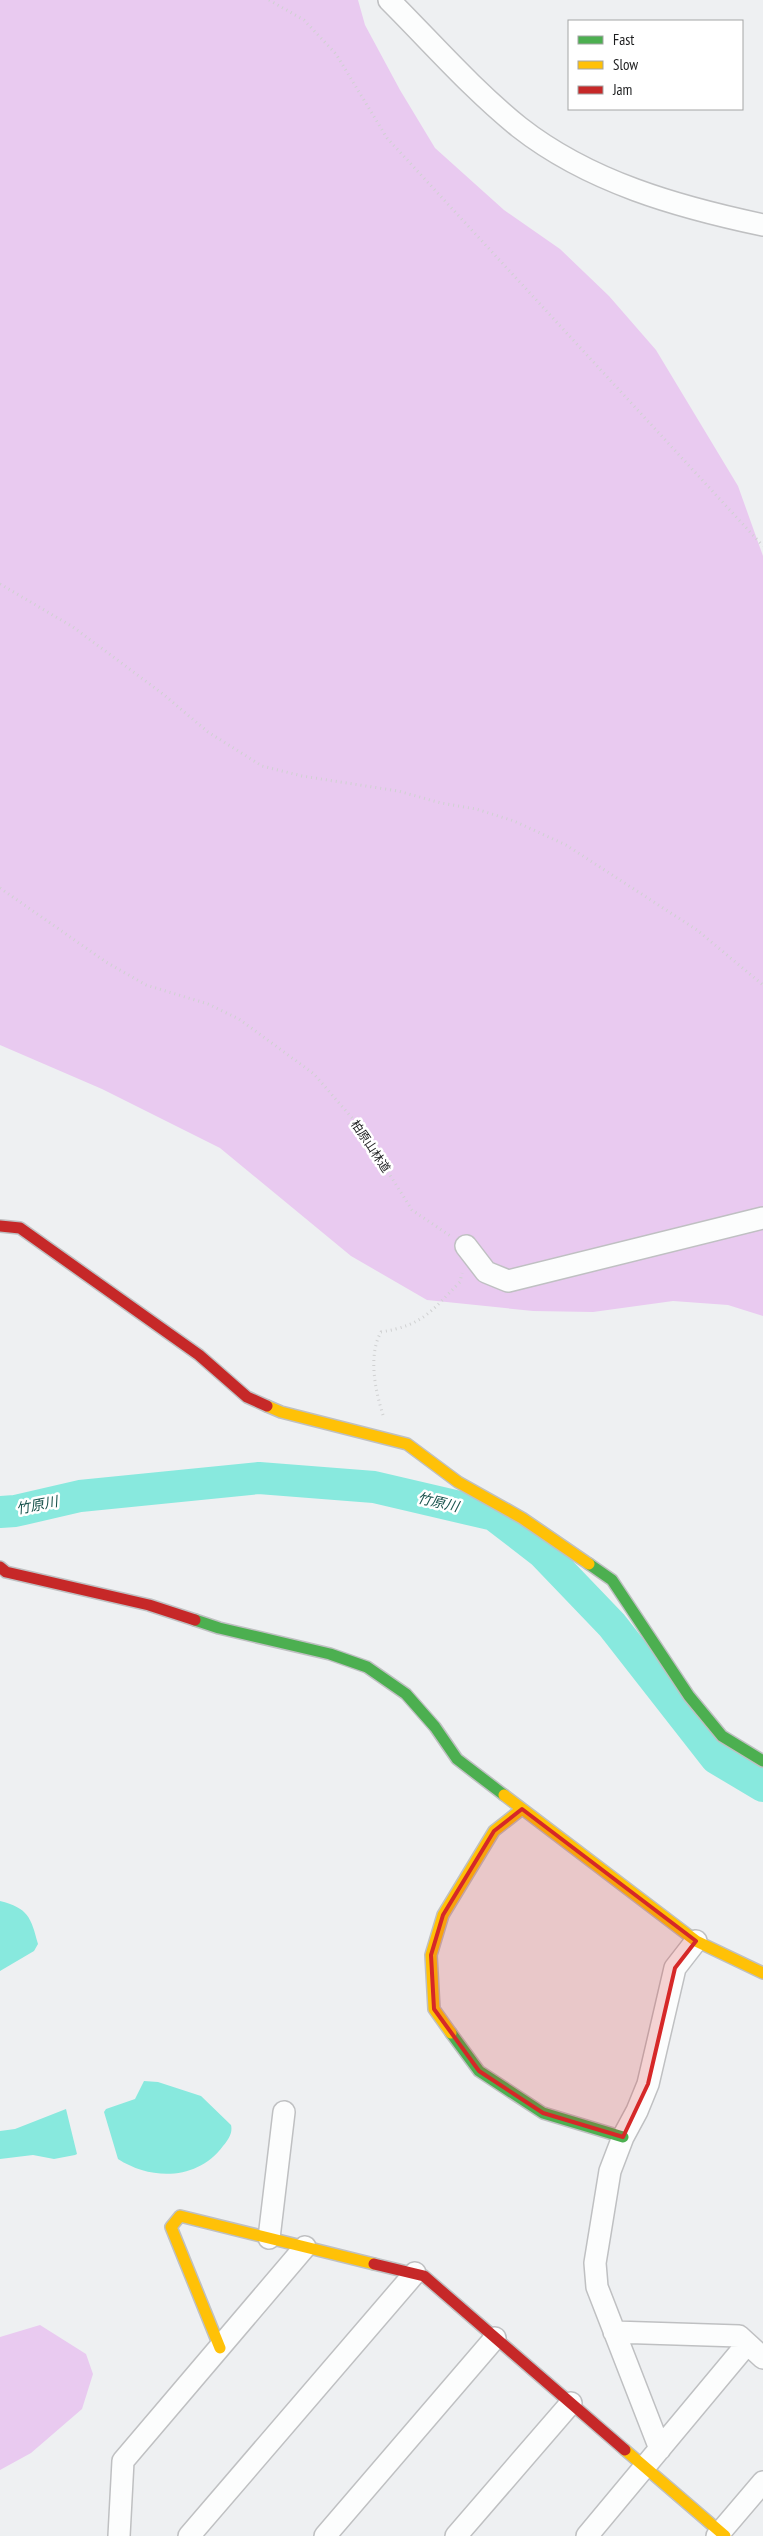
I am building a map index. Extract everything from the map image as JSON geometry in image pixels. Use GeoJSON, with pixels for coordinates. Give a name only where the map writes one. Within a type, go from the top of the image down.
{"type":"FeatureCollection","features":[{"type":"Feature","properties":{"kind":"street"},"geometry":{"type":"LineString","coordinates":[[390,0],[479,92],[521,128],[566,158],[637,191],[699,211],[763,225]]}},
{"type":"Feature","properties":{"kind":"street"},"geometry":{"type":"LineString","coordinates":[[466,1246],[486,1272],[508,1281],[763,1218]]}},
{"type":"Feature","properties":{"kind":"street"},"geometry":{"type":"LineString","coordinates":[[0,1226],[20,1228],[199,1355],[247,1397],[281,1412],[392,1442],[407,1444],[458,1482],[522,1518],[612,1580],[688,1696],[722,1736],[763,1761]]}},
{"type":"Feature","properties":{"kind":"street"},"geometry":{"type":"LineString","coordinates":[[0,1567],[6,1572],[149,1605],[219,1628],[330,1654],[367,1667],[406,1694],[435,1727],[456,1759],[696,1941],[763,1973]]}},
{"type":"Feature","properties":{"kind":"street"},"geometry":{"type":"LineString","coordinates":[[522,1809],[494,1831],[443,1916],[430,1955],[434,2009],[479,2071],[543,2113],[623,2137]]}},
{"type":"Feature","properties":{"kind":"street"},"geometry":{"type":"LineString","coordinates":[[660,2449],[596,2287],[595,2263],[608,2180],[623,2137],[637,2111],[648,2084],[675,1968],[696,1941]]}},
{"type":"Feature","properties":{"kind":"street"},"geometry":{"type":"LineString","coordinates":[[269,2238],[284,2112]]}},
{"type":"Feature","properties":{"kind":"street"},"geometry":{"type":"LineString","coordinates":[[220,2348],[170,2227],[180,2216],[424,2276],[721,2535],[763,2482]]}},
{"type":"Feature","properties":{"kind":"street"},"geometry":{"type":"LineString","coordinates":[[119,2536],[124,2460],[305,2247]]}},
{"type":"Feature","properties":{"kind":"street"},"geometry":{"type":"LineString","coordinates":[[189,2536],[415,2273]]}},
{"type":"Feature","properties":{"kind":"street"},"geometry":{"type":"LineString","coordinates":[[587,2536],[660,2449],[755,2351],[739,2336],[614,2332]]}},
{"type":"Feature","properties":{"kind":"street"},"geometry":{"type":"LineString","coordinates":[[324,2536],[495,2338]]}},
{"type":"Feature","properties":{"kind":"street"},"geometry":{"type":"LineString","coordinates":[[456,2536],[571,2403]]}},
{"type":"Feature","properties":{"kind":"path"},"geometry":{"type":"LineString","coordinates":[[270,0],[304,20],[336,54],[387,138],[763,546]]}},
{"type":"Feature","properties":{"kind":"path"},"geometry":{"type":"LineString","coordinates":[[0,584],[73,627],[164,694],[208,732],[262,766],[302,776],[398,791],[441,803],[476,809],[514,821],[566,845],[689,925],[763,985]]}},
{"type":"Feature","properties":{"kind":"path","name":"柏原山林道"},"geometry":{"type":"LineString","coordinates":[[0,888],[106,962],[146,985],[208,1004],[240,1019],[314,1074],[359,1126],[412,1210],[466,1246]]}},
{"type":"Feature","properties":{"kind":"path"},"geometry":{"type":"LineString","coordinates":[[392,1442],[377,1398],[376,1341],[381,1332],[404,1328],[422,1320],[460,1282],[466,1246]]}},
{"type":"Feature","properties":{"kind":"highlighted area"},"geometry":{"type":"Polygon","coordinates":[[[522,1809],[696,1941],[675,1968],[648,2084],[623,2137],[543,2113],[479,2071],[434,2009],[431,1955],[443,1915],[494,1831],[522,1809]]]}},
{"type":"Feature","properties":{"kind":"shaded area"},"geometry":{"type":"Polygon","coordinates":[[[0,0],[358,0],[365,25],[400,90],[435,148],[504,210],[560,249],[609,296],[656,350],[738,486],[763,556],[763,1316],[728,1305],[673,1301],[593,1312],[533,1311],[427,1300],[351,1256],[220,1148],[102,1089],[0,1045],[0,0]]]}},
{"type":"Feature","properties":{"kind":"shaded area"},"geometry":{"type":"Polygon","coordinates":[[[0,1901],[17,1907],[27,1915],[38,1944],[34,1951],[0,1971],[0,1901]]]}},
{"type":"Feature","properties":{"kind":"shaded area"},"geometry":{"type":"Polygon","coordinates":[[[144,2081],[158,2082],[201,2096],[231,2125],[231,2134],[213,2157],[188,2171],[174,2174],[145,2171],[118,2159],[104,2112],[106,2109],[135,2099],[144,2081]]]}},
{"type":"Feature","properties":{"kind":"shaded area"},"geometry":{"type":"Polygon","coordinates":[[[66,2109],[77,2154],[54,2159],[33,2155],[0,2159],[0,2131],[15,2129],[66,2109]]]}},
{"type":"Feature","properties":{"kind":"shaded area"},"geometry":{"type":"Polygon","coordinates":[[[40,2325],[86,2354],[93,2374],[82,2409],[31,2453],[0,2470],[0,2337],[40,2325]]]}},
{"type":"Feature","properties":{"kind":"waterway","name":"竹原川"},"geometry":{"type":"LineString","coordinates":[[0,1512],[15,1511],[80,1496],[259,1478],[374,1487],[494,1515],[542,1552],[612,1625],[716,1758],[763,1786]]}},
{"type":"Feature","properties":{"kind":"traffic: fast"},"geometry":{"type":"LineString","coordinates":[[589,1564],[612,1580],[689,1696],[722,1736],[763,1761]]}},
{"type":"Feature","properties":{"kind":"traffic: fast"},"geometry":{"type":"LineString","coordinates":[[195,1620],[219,1628],[330,1654],[367,1667],[406,1694],[435,1727],[457,1759],[504,1795]]}},
{"type":"Feature","properties":{"kind":"traffic: fast"},"geometry":{"type":"LineString","coordinates":[[451,2033],[479,2071],[543,2113],[623,2137]]}},
{"type":"Feature","properties":{"kind":"traffic: slow"},"geometry":{"type":"LineString","coordinates":[[267,1406],[281,1412],[407,1444],[458,1482],[522,1518],[589,1564]]}},
{"type":"Feature","properties":{"kind":"traffic: slow"},"geometry":{"type":"LineString","coordinates":[[504,1795],[696,1941],[763,1973]]}},
{"type":"Feature","properties":{"kind":"traffic: slow"},"geometry":{"type":"LineString","coordinates":[[451,2033],[434,2009],[431,1955],[443,1915],[494,1831],[522,1809]]}},
{"type":"Feature","properties":{"kind":"traffic: slow"},"geometry":{"type":"LineString","coordinates":[[220,2348],[171,2227],[180,2216],[374,2264]]}},
{"type":"Feature","properties":{"kind":"traffic: slow"},"geometry":{"type":"LineString","coordinates":[[625,2450],[725,2536]]}},
{"type":"Feature","properties":{"kind":"traffic: jam"},"geometry":{"type":"LineString","coordinates":[[0,1226],[20,1228],[199,1355],[247,1397],[267,1406]]}},
{"type":"Feature","properties":{"kind":"traffic: jam"},"geometry":{"type":"LineString","coordinates":[[0,1567],[6,1572],[149,1605],[195,1620]]}},
{"type":"Feature","properties":{"kind":"traffic: jam"},"geometry":{"type":"LineString","coordinates":[[374,2264],[424,2276],[625,2450]]}}]}
